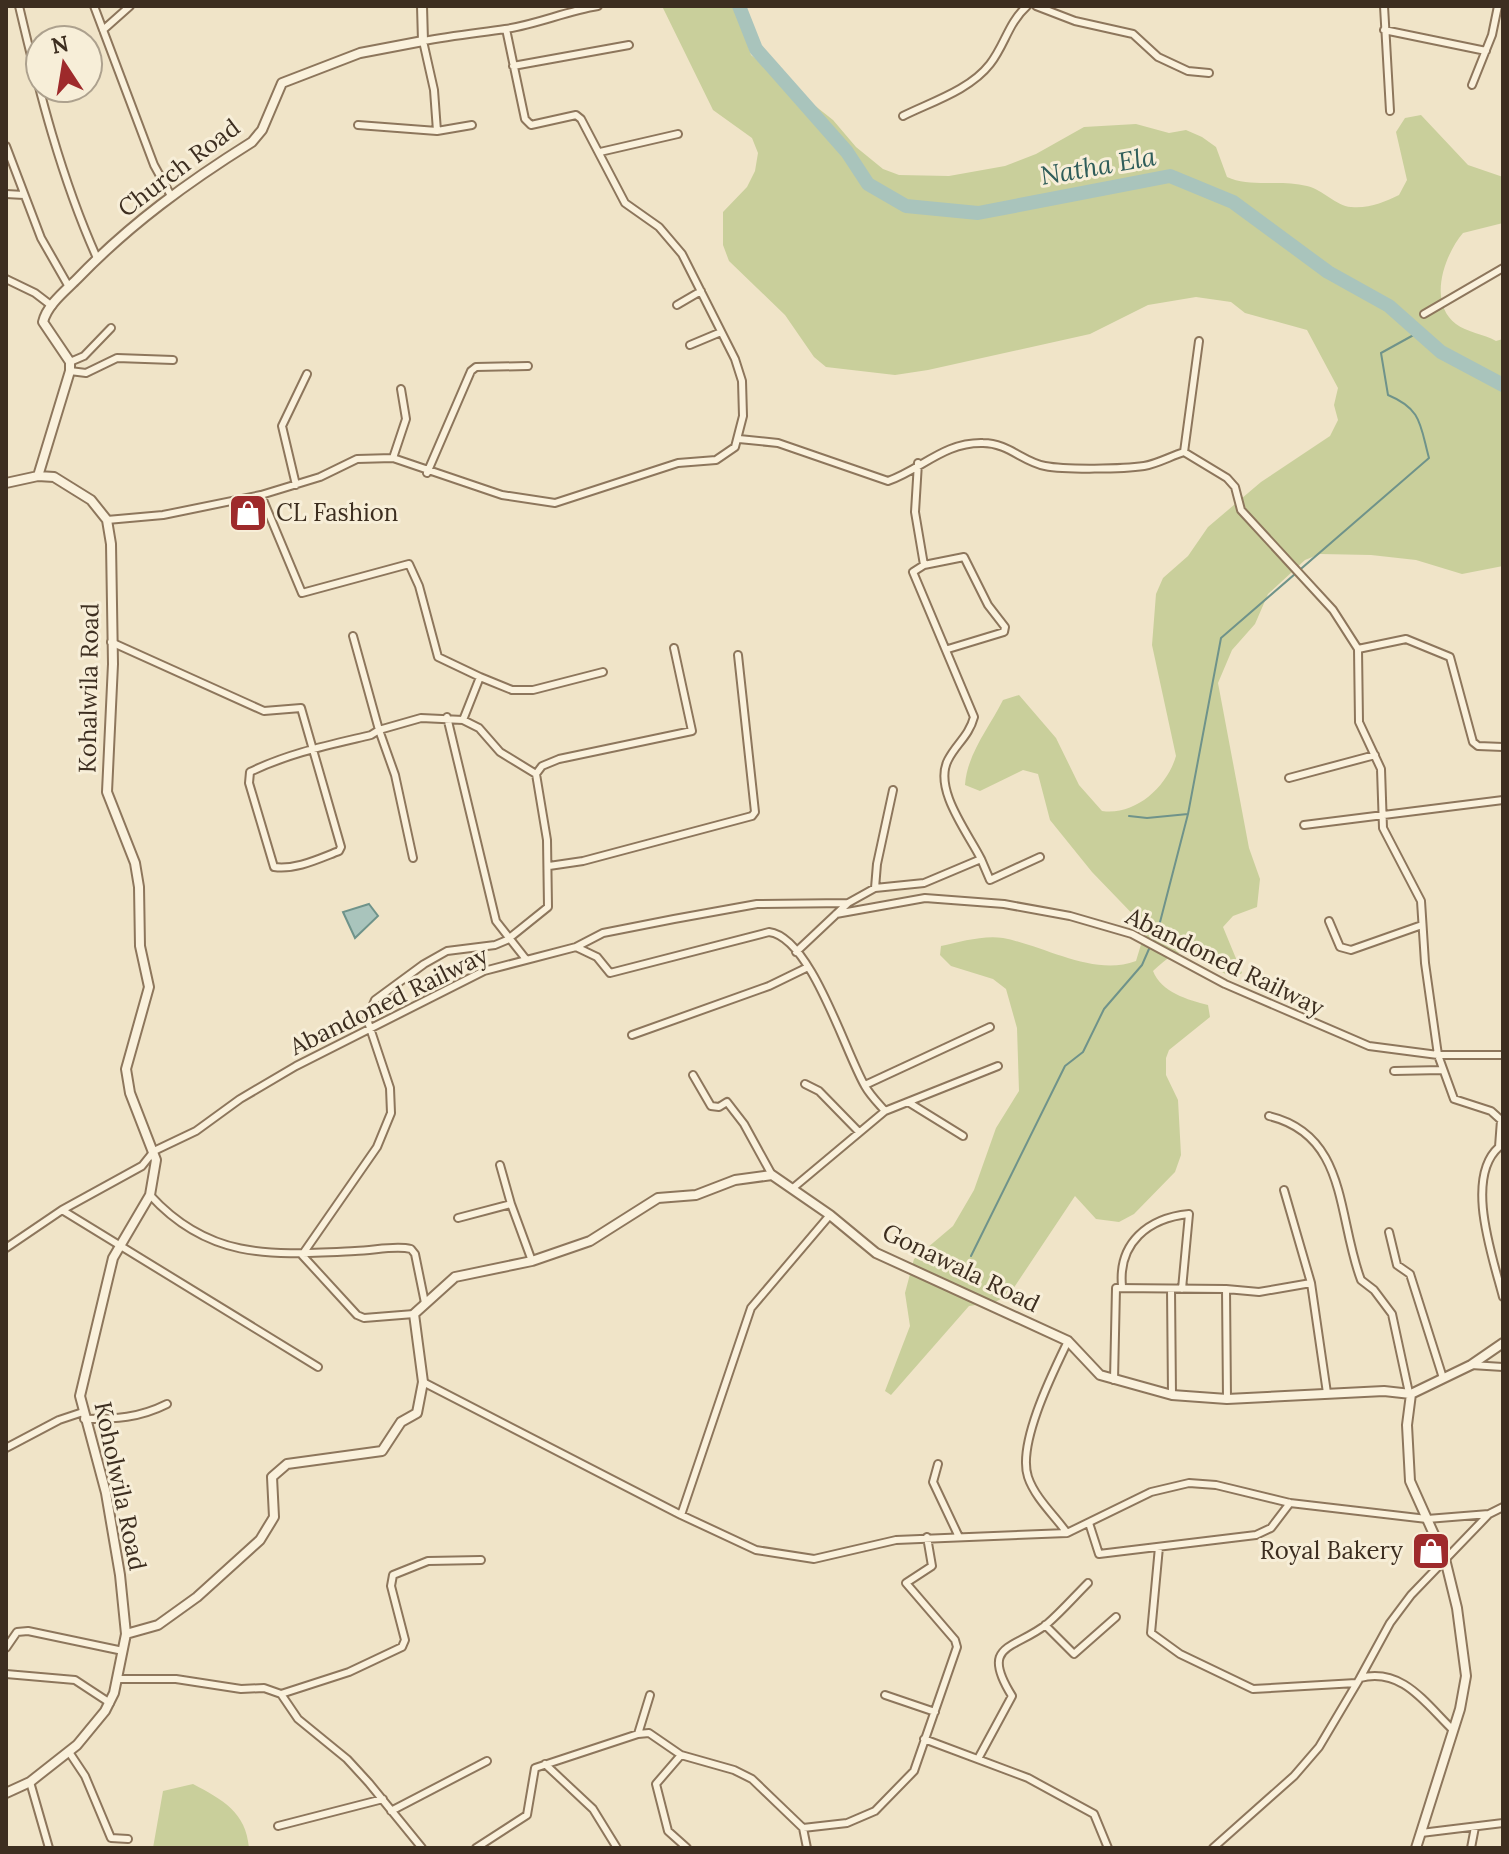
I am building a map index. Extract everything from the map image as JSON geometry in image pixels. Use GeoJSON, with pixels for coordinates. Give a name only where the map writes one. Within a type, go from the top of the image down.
{"type":"FeatureCollection","features":[{"type":"Feature","properties":{"kind":"street"},"geometry":{"type":"LineString","coordinates":[[19,6],[42,100],[83,228],[97,258]]}},
{"type":"Feature","properties":{"kind":"street"},"geometry":{"type":"LineString","coordinates":[[104,29],[130,6]]}},
{"type":"Feature","properties":{"kind":"street"},"geometry":{"type":"LineString","coordinates":[[423,41],[478,30],[506,29],[564,11],[598,6]]}},
{"type":"Feature","properties":{"kind":"street"},"geometry":{"type":"LineString","coordinates":[[903,116],[956,91],[990,65],[1007,28],[1027,6]]}},
{"type":"Feature","properties":{"kind":"street"},"geometry":{"type":"LineString","coordinates":[[1036,6],[1075,21],[1133,34],[1158,57],[1188,71],[1209,73]]}},
{"type":"Feature","properties":{"kind":"street"},"geometry":{"type":"LineString","coordinates":[[1384,6],[1390,111]]}},
{"type":"Feature","properties":{"kind":"street"},"geometry":{"type":"LineString","coordinates":[[1472,85],[1486,51],[1498,6]]}},
{"type":"Feature","properties":{"kind":"street"},"geometry":{"type":"LineString","coordinates":[[425,7],[423,41],[434,90],[437,131]]}},
{"type":"Feature","properties":{"kind":"street"},"geometry":{"type":"LineString","coordinates":[[6,483],[38,476],[54,477],[91,500],[107,520],[163,515],[261,495],[296,485],[357,459],[393,458],[427,473],[502,495],[555,503],[678,463],[716,460],[735,447],[743,416],[742,381],[682,254],[659,227],[625,203],[600,152],[576,115],[531,125],[525,119],[506,29]]}},
{"type":"Feature","properties":{"kind":"street"},"geometry":{"type":"LineString","coordinates":[[1384,30],[1486,51]]}},
{"type":"Feature","properties":{"kind":"street"},"geometry":{"type":"LineString","coordinates":[[104,33],[154,165],[170,194]]}},
{"type":"Feature","properties":{"kind":"street","name":"Church Road"},"geometry":{"type":"LineString","coordinates":[[52,306],[97,258],[170,194],[252,142],[262,130],[282,83],[360,53],[423,41]]}},
{"type":"Feature","properties":{"kind":"street"},"geometry":{"type":"LineString","coordinates":[[513,66],[629,45]]}},
{"type":"Feature","properties":{"kind":"street"},"geometry":{"type":"LineString","coordinates":[[358,125],[437,131],[472,125]]}},
{"type":"Feature","properties":{"kind":"street"},"geometry":{"type":"LineString","coordinates":[[600,152],[678,134]]}},
{"type":"Feature","properties":{"kind":"street"},"geometry":{"type":"LineString","coordinates":[[6,149],[41,238],[69,287]]}},
{"type":"Feature","properties":{"kind":"street"},"geometry":{"type":"LineString","coordinates":[[6,194],[24,195]]}},
{"type":"Feature","properties":{"kind":"street"},"geometry":{"type":"LineString","coordinates":[[1424,314],[1503,268]]}},
{"type":"Feature","properties":{"kind":"street"},"geometry":{"type":"LineString","coordinates":[[6,279],[35,293],[52,306],[45,316],[46,330],[70,366],[86,373],[117,358],[173,360]]}},
{"type":"Feature","properties":{"kind":"street"},"geometry":{"type":"LineString","coordinates":[[677,305],[701,291]]}},
{"type":"Feature","properties":{"kind":"street"},"geometry":{"type":"LineString","coordinates":[[38,476],[70,366],[111,328]]}},
{"type":"Feature","properties":{"kind":"street"},"geometry":{"type":"LineString","coordinates":[[690,345],[721,332]]}},
{"type":"Feature","properties":{"kind":"street"},"geometry":{"type":"LineString","coordinates":[[1184,452],[1199,341]]}},
{"type":"Feature","properties":{"kind":"street"},"geometry":{"type":"LineString","coordinates":[[427,473],[471,371],[476,367],[528,366]]}},
{"type":"Feature","properties":{"kind":"street"},"geometry":{"type":"LineString","coordinates":[[296,485],[282,426],[307,374]]}},
{"type":"Feature","properties":{"kind":"street"},"geometry":{"type":"LineString","coordinates":[[393,458],[406,419],[401,389]]}},
{"type":"Feature","properties":{"kind":"street"},"geometry":{"type":"LineString","coordinates":[[739,439],[778,443],[888,481],[953,447],[984,443],[1014,449],[1031,462],[1047,467],[1144,466],[1184,452]]}},
{"type":"Feature","properties":{"kind":"street"},"geometry":{"type":"LineString","coordinates":[[1184,452],[1227,478],[1235,487],[1241,510],[1333,610],[1358,649],[1359,722],[1381,769],[1381,813],[1388,839],[1421,901],[1442,1070],[1454,1099],[1491,1111],[1501,1120],[1501,1148],[1489,1156],[1483,1172],[1486,1232],[1503,1297]]}},
{"type":"Feature","properties":{"kind":"street"},"geometry":{"type":"LineString","coordinates":[[918,463],[915,512],[924,565]]}},
{"type":"Feature","properties":{"kind":"street"},"geometry":{"type":"LineString","coordinates":[[261,495],[302,593],[409,564],[419,586],[438,657],[512,690],[533,690],[603,672]]}},
{"type":"Feature","properties":{"kind":"street","name":"Kohalwila Road"},"geometry":{"type":"LineString","coordinates":[[107,520],[111,544],[113,664],[107,792],[135,863],[139,887],[140,946],[149,987],[126,1069],[130,1093],[154,1151]]}},
{"type":"Feature","properties":{"kind":"street"},"geometry":{"type":"LineString","coordinates":[[948,649],[1004,632],[1005,627],[988,605],[964,557],[924,565],[913,572],[948,649],[974,717],[970,732],[947,761],[944,776],[953,805],[990,880],[1040,857]]}},
{"type":"Feature","properties":{"kind":"street"},"geometry":{"type":"LineString","coordinates":[[353,636],[395,775],[413,858]]}},
{"type":"Feature","properties":{"kind":"street"},"geometry":{"type":"LineString","coordinates":[[1358,649],[1406,639],[1450,657],[1473,742],[1478,746],[1503,747]]}},
{"type":"Feature","properties":{"kind":"street"},"geometry":{"type":"LineString","coordinates":[[111,642],[264,711],[301,708],[314,748],[341,847],[339,851],[311,863],[274,867],[249,783],[250,772],[277,759],[314,748],[371,735],[421,718],[447,717],[479,728],[500,752],[536,774]]}},
{"type":"Feature","properties":{"kind":"street"},"geometry":{"type":"LineString","coordinates":[[302,1255],[377,1147],[391,1113],[390,1088],[367,1014],[375,1000],[447,951],[495,945],[507,940],[548,907],[549,866],[536,774],[542,766],[559,759],[692,731],[674,648]]}},
{"type":"Feature","properties":{"kind":"street"},"geometry":{"type":"LineString","coordinates":[[549,866],[583,861],[752,816],[755,812],[738,655]]}},
{"type":"Feature","properties":{"kind":"street"},"geometry":{"type":"LineString","coordinates":[[463,720],[480,677]]}},
{"type":"Feature","properties":{"kind":"street"},"geometry":{"type":"LineString","coordinates":[[447,717],[496,921],[507,940],[525,958]]}},
{"type":"Feature","properties":{"kind":"street"},"geometry":{"type":"LineString","coordinates":[[1289,778],[1375,755]]}},
{"type":"Feature","properties":{"kind":"street"},"geometry":{"type":"LineString","coordinates":[[875,888],[893,790]]}},
{"type":"Feature","properties":{"kind":"street"},"geometry":{"type":"LineString","coordinates":[[1304,825],[1503,800]]}},
{"type":"Feature","properties":{"kind":"street","name":"Abandoned Railway"},"geometry":{"type":"LineString","coordinates":[[6,1248],[62,1210],[142,1166],[154,1151],[196,1131],[240,1099],[296,1066],[484,971],[576,947],[603,933],[757,904],[848,903],[875,888],[924,883],[981,859]]}},
{"type":"Feature","properties":{"kind":"street","name":"Abandoned Railway"},"geometry":{"type":"LineString","coordinates":[[836,914],[925,898],[1004,904],[1070,916],[1132,934],[1291,1014],[1369,1046],[1438,1055],[1503,1055]]}},
{"type":"Feature","properties":{"kind":"street"},"geometry":{"type":"LineString","coordinates":[[796,952],[848,903]]}},
{"type":"Feature","properties":{"kind":"street"},"geometry":{"type":"LineString","coordinates":[[1329,921],[1340,947],[1351,950],[1422,925]]}},
{"type":"Feature","properties":{"kind":"street"},"geometry":{"type":"LineString","coordinates":[[576,947],[597,957],[610,973],[769,932],[788,938],[806,968],[815,976],[865,1085],[885,1111]]}},
{"type":"Feature","properties":{"kind":"street"},"geometry":{"type":"LineString","coordinates":[[632,1035],[769,986],[806,968]]}},
{"type":"Feature","properties":{"kind":"street"},"geometry":{"type":"LineString","coordinates":[[865,1085],[990,1027]]}},
{"type":"Feature","properties":{"kind":"street"},"geometry":{"type":"LineString","coordinates":[[793,1188],[885,1111],[998,1066]]}},
{"type":"Feature","properties":{"kind":"street"},"geometry":{"type":"LineString","coordinates":[[1394,1071],[1442,1070]]}},
{"type":"Feature","properties":{"kind":"street"},"geometry":{"type":"LineString","coordinates":[[302,1255],[357,1315],[364,1318],[414,1314],[455,1277],[532,1261],[590,1241],[658,1198],[696,1195],[735,1180],[772,1175],[744,1124],[727,1102],[719,1107],[711,1106],[693,1075]]}},
{"type":"Feature","properties":{"kind":"street"},"geometry":{"type":"LineString","coordinates":[[805,1084],[819,1091],[859,1132]]}},
{"type":"Feature","properties":{"kind":"street"},"geometry":{"type":"LineString","coordinates":[[908,1102],[963,1136]]}},
{"type":"Feature","properties":{"kind":"street"},"geometry":{"type":"LineString","coordinates":[[1269,1116],[1304,1130],[1328,1159],[1361,1280],[1374,1290],[1392,1314],[1410,1394],[1407,1425],[1412,1491],[1445,1559],[1457,1608],[1466,1676],[1453,1730],[1416,1848]]}},
{"type":"Feature","properties":{"kind":"street","name":"Koholwila Road"},"geometry":{"type":"LineString","coordinates":[[6,1793],[30,1782],[69,1752],[110,1703],[117,1679],[126,1634],[114,1534],[83,1415],[82,1384],[101,1317],[108,1276],[150,1195],[156,1160],[154,1151]]}},
{"type":"Feature","properties":{"kind":"street"},"geometry":{"type":"LineString","coordinates":[[500,1165],[532,1261]]}},
{"type":"Feature","properties":{"kind":"street","name":"Gonawala Road"},"geometry":{"type":"LineString","coordinates":[[772,1175],[830,1215],[876,1253],[1068,1341]]}},
{"type":"Feature","properties":{"kind":"street"},"geometry":{"type":"LineString","coordinates":[[1284,1190],[1311,1283],[1327,1393]]}},
{"type":"Feature","properties":{"kind":"street"},"geometry":{"type":"LineString","coordinates":[[150,1195],[173,1221],[207,1241],[240,1251],[302,1255],[411,1249],[415,1254],[425,1303]]}},
{"type":"Feature","properties":{"kind":"street"},"geometry":{"type":"LineString","coordinates":[[458,1218],[511,1204]]}},
{"type":"Feature","properties":{"kind":"street"},"geometry":{"type":"LineString","coordinates":[[62,1210],[318,1367]]}},
{"type":"Feature","properties":{"kind":"street"},"geometry":{"type":"LineString","coordinates":[[1122,1286],[1121,1272],[1128,1246],[1141,1231],[1159,1219],[1189,1214],[1182,1289]]}},
{"type":"Feature","properties":{"kind":"street"},"geometry":{"type":"LineString","coordinates":[[681,1515],[751,1308],[830,1215]]}},
{"type":"Feature","properties":{"kind":"street"},"geometry":{"type":"LineString","coordinates":[[1389,1232],[1397,1265],[1410,1274],[1443,1378]]}},
{"type":"Feature","properties":{"kind":"street"},"geometry":{"type":"LineString","coordinates":[[1114,1381],[1116,1288],[1259,1292],[1311,1283]]}},
{"type":"Feature","properties":{"kind":"street"},"geometry":{"type":"LineString","coordinates":[[1171,1289],[1172,1395]]}},
{"type":"Feature","properties":{"kind":"street"},"geometry":{"type":"LineString","coordinates":[[1226,1289],[1227,1399]]}},
{"type":"Feature","properties":{"kind":"street"},"geometry":{"type":"LineString","coordinates":[[126,1634],[158,1625],[197,1597],[260,1540],[274,1517],[272,1477],[287,1464],[382,1451],[401,1422],[417,1413],[423,1382],[414,1314]]}},
{"type":"Feature","properties":{"kind":"street"},"geometry":{"type":"LineString","coordinates":[[1067,1533],[1027,1475],[1027,1451],[1051,1375],[1068,1341],[1091,1368],[1114,1381],[1172,1395],[1227,1399],[1327,1393],[1410,1394],[1471,1365],[1503,1343]]}},
{"type":"Feature","properties":{"kind":"street"},"geometry":{"type":"LineString","coordinates":[[1471,1365],[1503,1367]]}},
{"type":"Feature","properties":{"kind":"street"},"geometry":{"type":"LineString","coordinates":[[423,1382],[681,1515],[756,1550],[814,1559],[896,1540],[1067,1533],[1151,1492],[1189,1483],[1216,1485],[1290,1503],[1427,1519],[1489,1514]]}},
{"type":"Feature","properties":{"kind":"street"},"geometry":{"type":"LineString","coordinates":[[6,1448],[59,1420],[83,1415],[127,1419],[167,1404]]}},
{"type":"Feature","properties":{"kind":"street"},"geometry":{"type":"LineString","coordinates":[[938,1464],[933,1482],[959,1537]]}},
{"type":"Feature","properties":{"kind":"street"},"geometry":{"type":"LineString","coordinates":[[1089,1523],[1099,1554],[1256,1535],[1271,1528],[1290,1503]]}},
{"type":"Feature","properties":{"kind":"street"},"geometry":{"type":"LineString","coordinates":[[1213,1848],[1294,1776],[1319,1747],[1390,1623],[1445,1559],[1489,1514],[1503,1507]]}},
{"type":"Feature","properties":{"kind":"street"},"geometry":{"type":"LineString","coordinates":[[803,1828],[847,1823],[875,1811],[914,1771],[957,1647],[955,1640],[906,1583],[932,1566],[927,1537]]}},
{"type":"Feature","properties":{"kind":"street"},"geometry":{"type":"LineString","coordinates":[[1159,1547],[1151,1633],[1180,1654],[1253,1689],[1358,1680],[1376,1673],[1399,1678],[1453,1730]]}},
{"type":"Feature","properties":{"kind":"street"},"geometry":{"type":"LineString","coordinates":[[281,1694],[349,1672],[402,1647],[405,1640],[391,1586],[393,1575],[428,1561],[481,1560]]}},
{"type":"Feature","properties":{"kind":"street"},"geometry":{"type":"LineString","coordinates":[[979,1757],[1012,1696],[1001,1677],[998,1658],[1003,1648],[1045,1625],[1088,1583]]}},
{"type":"Feature","properties":{"kind":"street"},"geometry":{"type":"LineString","coordinates":[[1045,1625],[1074,1654],[1116,1617]]}},
{"type":"Feature","properties":{"kind":"street"},"geometry":{"type":"LineString","coordinates":[[6,1648],[17,1632],[28,1631],[123,1651]]}},
{"type":"Feature","properties":{"kind":"street"},"geometry":{"type":"LineString","coordinates":[[6,1674],[75,1680],[110,1703]]}},
{"type":"Feature","properties":{"kind":"street"},"geometry":{"type":"LineString","coordinates":[[117,1679],[176,1679],[241,1689],[264,1688],[281,1694],[298,1719],[347,1759],[422,1848]]}},
{"type":"Feature","properties":{"kind":"street"},"geometry":{"type":"LineString","coordinates":[[638,1734],[650,1695]]}},
{"type":"Feature","properties":{"kind":"street"},"geometry":{"type":"LineString","coordinates":[[885,1695],[935,1712]]}},
{"type":"Feature","properties":{"kind":"street"},"geometry":{"type":"LineString","coordinates":[[476,1848],[527,1815],[535,1768],[649,1733],[681,1755],[734,1770],[752,1779],[803,1828],[807,1848]]}},
{"type":"Feature","properties":{"kind":"street"},"geometry":{"type":"LineString","coordinates":[[924,1739],[979,1757],[1028,1778],[1094,1814],[1108,1848]]}},
{"type":"Feature","properties":{"kind":"street"},"geometry":{"type":"LineString","coordinates":[[69,1752],[85,1776],[111,1838],[128,1839]]}},
{"type":"Feature","properties":{"kind":"street"},"geometry":{"type":"LineString","coordinates":[[681,1755],[656,1784],[668,1831],[687,1848]]}},
{"type":"Feature","properties":{"kind":"street"},"geometry":{"type":"LineString","coordinates":[[391,1811],[487,1761]]}},
{"type":"Feature","properties":{"kind":"street"},"geometry":{"type":"LineString","coordinates":[[545,1764],[593,1809],[617,1848]]}},
{"type":"Feature","properties":{"kind":"street"},"geometry":{"type":"LineString","coordinates":[[30,1782],[49,1848]]}},
{"type":"Feature","properties":{"kind":"street"},"geometry":{"type":"LineString","coordinates":[[278,1826],[383,1799]]}},
{"type":"Feature","properties":{"kind":"street"},"geometry":{"type":"LineString","coordinates":[[1421,1833],[1503,1823]]}},
{"type":"Feature","properties":{"kind":"street"},"geometry":{"type":"LineString","coordinates":[[1471,1848],[1475,1827]]}},
{"type":"Feature","properties":{"kind":"green space"},"geometry":{"type":"Polygon","coordinates":[[[662,6],[735,6],[751,55],[833,120],[856,147],[883,169],[899,175],[949,176],[1005,166],[1036,154],[1084,127],[1136,124],[1169,133],[1186,130],[1202,137],[1216,147],[1227,177],[1255,183],[1307,186],[1345,206],[1364,207],[1399,195],[1407,180],[1396,132],[1405,118],[1421,115],[1468,165],[1503,177],[1503,223],[1463,233],[1445,265],[1441,291],[1447,315],[1456,324],[1496,341],[1503,339],[1503,566],[1462,574],[1416,560],[1320,554],[1305,560],[1268,594],[1255,624],[1232,650],[1218,683],[1249,848],[1260,879],[1257,907],[1233,916],[1223,927],[1242,973],[1235,977],[1227,975],[1189,952],[1174,955],[1153,971],[1169,990],[1208,1005],[1210,1017],[1169,1050],[1166,1058],[1166,1075],[1178,1100],[1181,1155],[1175,1172],[1134,1214],[1119,1222],[1096,1219],[1075,1196],[1009,1295],[995,1302],[969,1306],[891,1395],[885,1391],[910,1326],[905,1293],[914,1259],[953,1226],[974,1190],[996,1128],[1019,1091],[1017,1028],[1006,989],[993,979],[951,966],[940,955],[941,946],[995,937],[1087,963],[1120,965],[1136,961],[1146,928],[1092,872],[1050,820],[1038,774],[1023,770],[980,791],[965,785],[974,752],[1003,700],[1019,695],[1056,738],[1079,785],[1102,811],[1126,809],[1138,804],[1157,788],[1176,756],[1152,645],[1156,594],[1163,578],[1188,556],[1208,527],[1261,482],[1330,436],[1338,420],[1334,405],[1338,388],[1307,330],[1245,313],[1231,302],[1196,297],[1148,305],[1090,334],[928,370],[895,375],[826,367],[814,357],[785,315],[729,261],[723,245],[723,212],[747,187],[755,171],[758,153],[752,138],[713,110],[662,6]]]}},
{"type":"Feature","properties":{"kind":"green space"},"geometry":{"type":"Polygon","coordinates":[[[193,1784],[223,1802],[238,1816],[249,1848],[153,1848],[163,1791],[193,1784]]]}},
{"type":"Feature","properties":{"kind":"water"},"geometry":{"type":"Polygon","coordinates":[[[369,904],[378,916],[355,938],[343,912],[369,904]]]}},
{"type":"Feature","properties":{"kind":"waterway","name":"Natha Ela"},"geometry":{"type":"LineString","coordinates":[[739,6],[756,49],[847,152],[868,184],[906,206],[978,213],[1170,176],[1233,202],[1328,272],[1389,306],[1441,352],[1503,385]]}},
{"type":"Feature","properties":{"kind":"waterway"},"geometry":{"type":"LineString","coordinates":[[971,1256],[1065,1066],[1083,1052],[1104,1009],[1142,965],[1159,926],[1188,814],[1221,638],[1429,458],[1414,412],[1388,395],[1381,353],[1419,332]]}},
{"type":"Feature","properties":{"kind":"waterway"},"geometry":{"type":"LineString","coordinates":[[1129,816],[1147,818],[1188,814]]}},
{"type":"Feature","properties":{"kind":"place","name":"CL Fashion"},"geometry":{"type":"Point","coordinates":[248,513]}},
{"type":"Feature","properties":{"kind":"place","name":"Royal Bakery"},"geometry":{"type":"Point","coordinates":[1431,1551]}}]}
